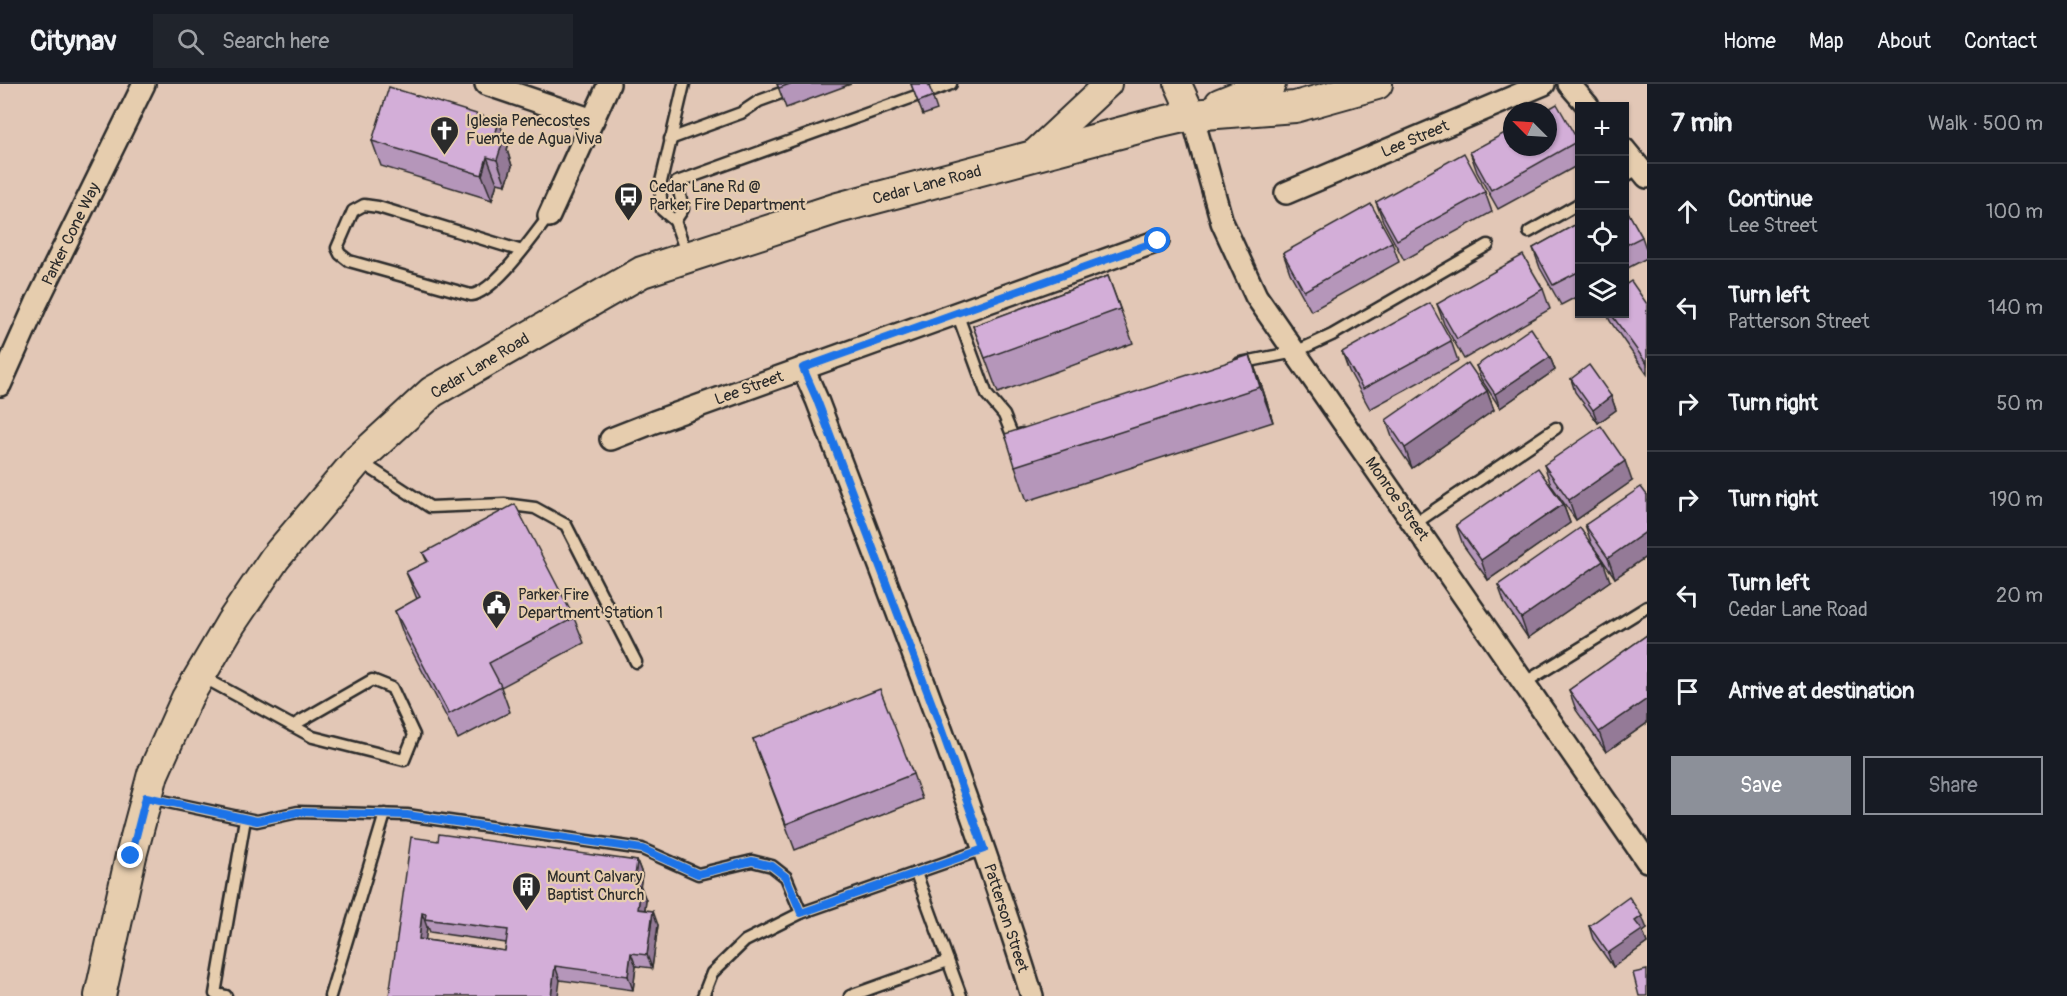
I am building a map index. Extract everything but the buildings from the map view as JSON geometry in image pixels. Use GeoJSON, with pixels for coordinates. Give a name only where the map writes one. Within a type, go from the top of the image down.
{"type":"FeatureCollection","features":[{"type":"Feature","properties":{"kind":"main road"},"geometry":{"type":"LineString","coordinates":[[1192,115],[1270,84]]}},
{"type":"Feature","properties":{"kind":"main road"},"geometry":{"type":"LineString","coordinates":[[1192,115],[1295,107],[1377,84]]}},
{"type":"Feature","properties":{"kind":"main road","name":"Cedar Lane Road"},"geometry":{"type":"LineString","coordinates":[[100,996],[146,797],[158,763],[187,698],[231,623],[275,558],[358,460],[432,392],[642,272],[838,208],[1192,115]]}},
{"type":"Feature","properties":{"kind":"street","name":"Parker Cone Way"},"geometry":{"type":"LineString","coordinates":[[0,385],[37,302],[144,84]]}},
{"type":"Feature","properties":{"kind":"street"},"geometry":{"type":"LineString","coordinates":[[486,84],[593,120]]}},
{"type":"Feature","properties":{"kind":"street"},"geometry":{"type":"LineString","coordinates":[[549,216],[609,84]]}},
{"type":"Feature","properties":{"kind":"street"},"geometry":{"type":"LineString","coordinates":[[1031,156],[1108,84]]}},
{"type":"Feature","properties":{"kind":"street"},"geometry":{"type":"LineString","coordinates":[[1178,84],[1192,115]]}},
{"type":"Feature","properties":{"kind":"street"},"geometry":{"type":"LineString","coordinates":[[1192,84],[1192,115]]}},
{"type":"Feature","properties":{"kind":"street","name":"Lee Street"},"geometry":{"type":"LineString","coordinates":[[1286,193],[1544,84]]}},
{"type":"Feature","properties":{"kind":"street"},"geometry":{"type":"LineString","coordinates":[[1569,84],[1585,102]]}},
{"type":"Feature","properties":{"kind":"street","name":"Monroe Street"},"geometry":{"type":"LineString","coordinates":[[1192,115],[1222,222],[1256,296],[1647,861]]}},
{"type":"Feature","properties":{"kind":"street"},"geometry":{"type":"LineString","coordinates":[[1628,156],[1637,174]]}},
{"type":"Feature","properties":{"kind":"street","name":"Lee Street"},"geometry":{"type":"LineString","coordinates":[[611,439],[1158,241]]}},
{"type":"Feature","properties":{"kind":"street","name":"Patterson Street"},"geometry":{"type":"LineString","coordinates":[[803,368],[929,698],[984,849],[1032,996]]}},
{"type":"Feature","properties":{"kind":"lane"},"geometry":{"type":"LineString","coordinates":[[684,84],[660,186],[662,210],[675,221],[688,257]]}},
{"type":"Feature","properties":{"kind":"lane"},"geometry":{"type":"LineString","coordinates":[[932,91],[951,84]]}},
{"type":"Feature","properties":{"kind":"lane"},"geometry":{"type":"LineString","coordinates":[[670,139],[741,113],[759,101],[781,93]]}},
{"type":"Feature","properties":{"kind":"lane"},"geometry":{"type":"LineString","coordinates":[[675,221],[683,209],[678,182],[916,96]]}},
{"type":"Feature","properties":{"kind":"lane"},"geometry":{"type":"LineString","coordinates":[[522,251],[378,207],[364,205],[353,211],[337,248],[340,254],[349,261],[471,295],[478,294],[496,280],[522,251],[549,216]]}},
{"type":"Feature","properties":{"kind":"lane"},"geometry":{"type":"LineString","coordinates":[[1529,232],[1575,206]]}},
{"type":"Feature","properties":{"kind":"lane"},"geometry":{"type":"LineString","coordinates":[[1229,367],[1294,352],[1332,334],[1488,245]]}},
{"type":"Feature","properties":{"kind":"lane"},"geometry":{"type":"LineString","coordinates":[[957,313],[987,395],[1004,415],[1013,437],[1036,429]]}},
{"type":"Feature","properties":{"kind":"lane"},"geometry":{"type":"LineString","coordinates":[[1414,524],[1556,428]]}},
{"type":"Feature","properties":{"kind":"lane"},"geometry":{"type":"LineString","coordinates":[[358,460],[430,507],[504,504],[536,507],[566,525],[636,662]]}},
{"type":"Feature","properties":{"kind":"lane"},"geometry":{"type":"LineString","coordinates":[[1524,683],[1647,607]]}},
{"type":"Feature","properties":{"kind":"lane"},"geometry":{"type":"LineString","coordinates":[[200,676],[292,726],[313,737],[404,760],[414,735],[392,688],[372,680],[292,726]]}},
{"type":"Feature","properties":{"kind":"lane"},"geometry":{"type":"LineString","coordinates":[[146,797],[257,821],[298,812],[407,815],[642,849],[698,874],[752,861],[772,866],[786,877],[801,913]]}},
{"type":"Feature","properties":{"kind":"lane"},"geometry":{"type":"LineString","coordinates":[[330,996],[385,814]]}},
{"type":"Feature","properties":{"kind":"lane"},"geometry":{"type":"LineString","coordinates":[[226,996],[215,994],[245,819]]}},
{"type":"Feature","properties":{"kind":"lane"},"geometry":{"type":"LineString","coordinates":[[703,996],[712,973],[745,941],[801,913],[984,849]]}},
{"type":"Feature","properties":{"kind":"lane"},"geometry":{"type":"LineString","coordinates":[[916,873],[961,996]]}},
{"type":"Feature","properties":{"kind":"lane"},"geometry":{"type":"LineString","coordinates":[[850,996],[948,961]]}},
{"type":"Feature","properties":{"kind":"place","name":"Iglesia Penecostes Fuente de Agua Viva"},"geometry":{"type":"Point","coordinates":[445,156]}},
{"type":"Feature","properties":{"kind":"place","name":"Cedar Lane Rd @ Parker Fire Department"},"geometry":{"type":"Point","coordinates":[628,222]}},
{"type":"Feature","properties":{"kind":"place","name":"Parker Fire Department Station 1"},"geometry":{"type":"Point","coordinates":[497,630]}},
{"type":"Feature","properties":{"kind":"place","name":"Mount Calvary Baptist Church"},"geometry":{"type":"Point","coordinates":[526,912]}},
{"type":"Feature","properties":{"kind":"route"},"geometry":{"type":"LineString","coordinates":[[131,856],[146,797],[257,821],[298,812],[407,815],[642,849],[698,874],[752,861],[772,866],[786,877],[801,913],[984,849],[938,720],[803,368],[1158,241]]}}]}
